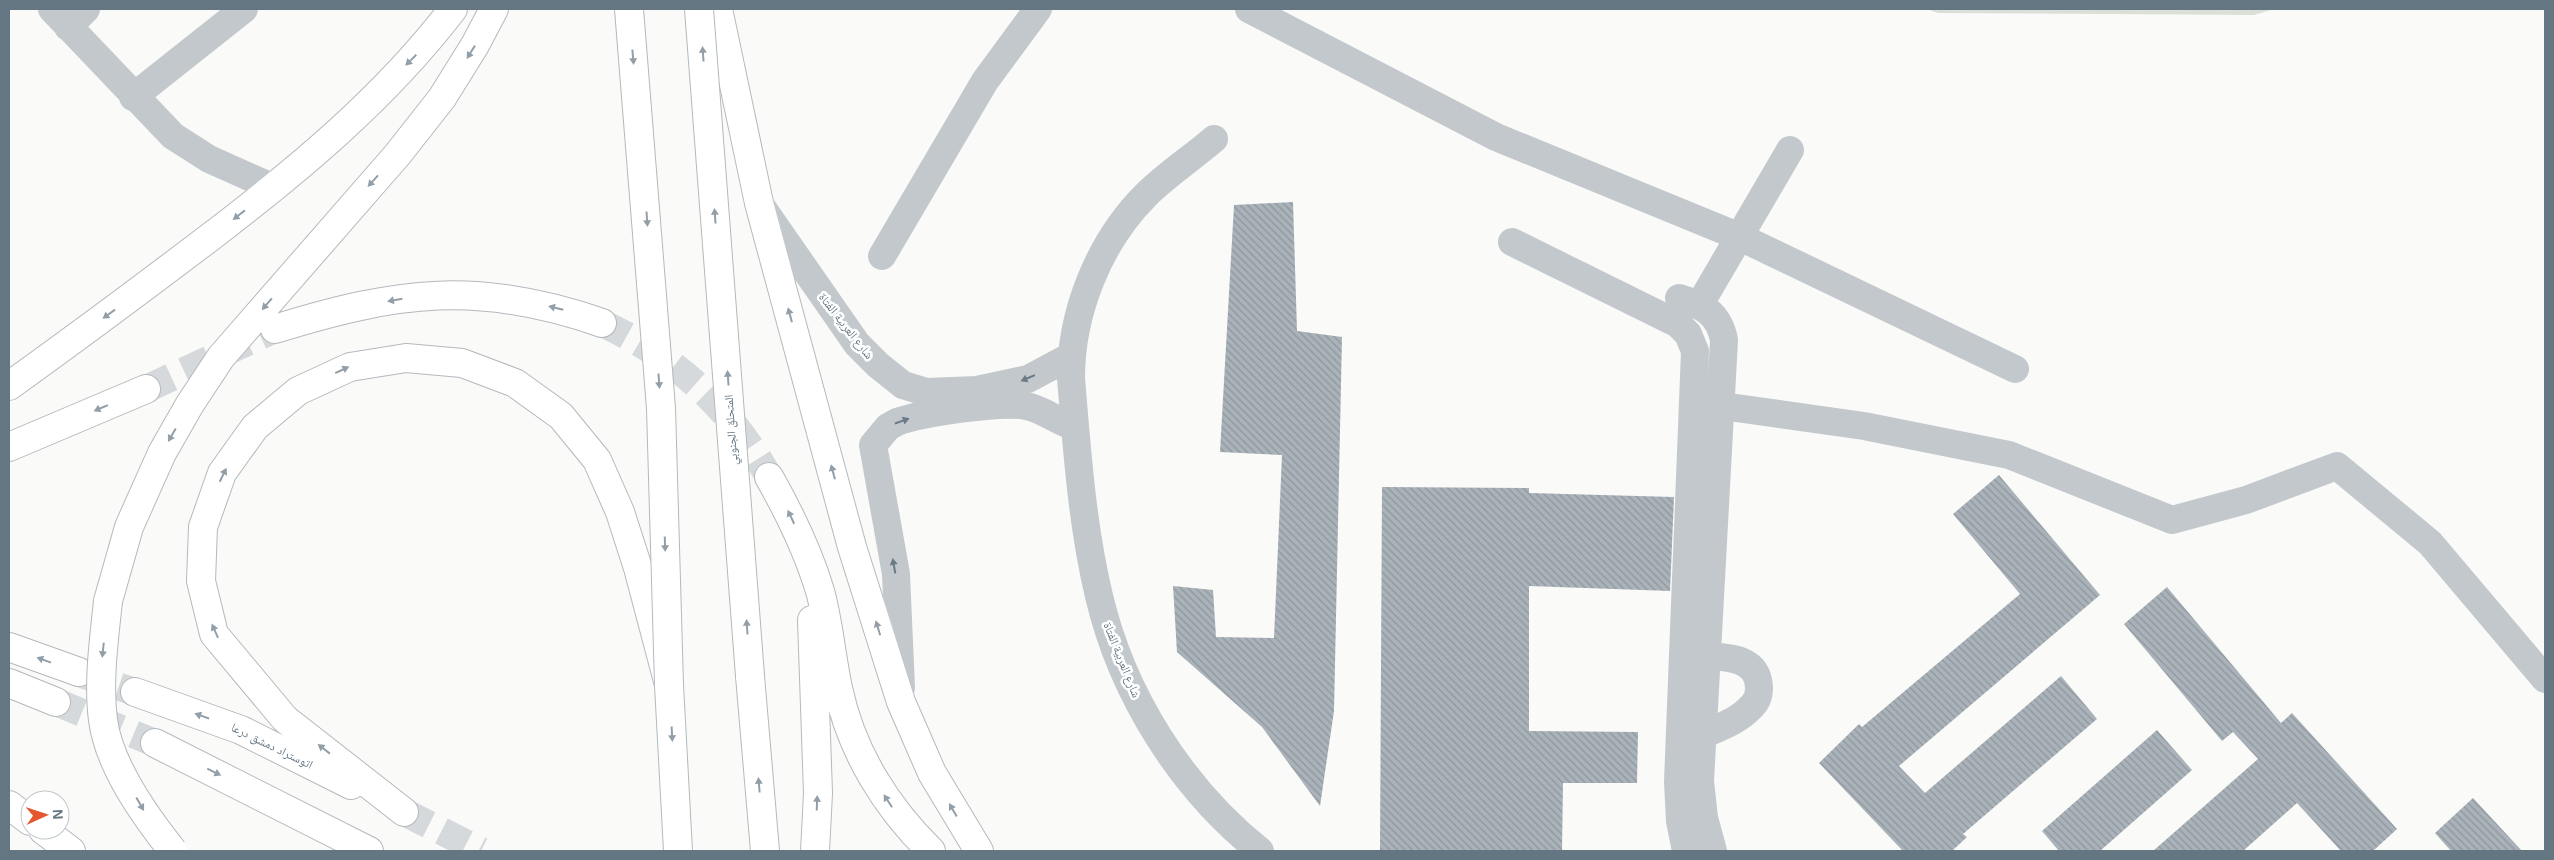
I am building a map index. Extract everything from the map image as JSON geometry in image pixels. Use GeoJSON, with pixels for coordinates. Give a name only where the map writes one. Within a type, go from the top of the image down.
{"type":"FeatureCollection","features":[{"type":"Feature","properties":{"kind":"highway"},"geometry":{"type":"LineString","coordinates":[[9,386],[116,309],[274,188],[359,113],[424,47],[453,9]]}},
{"type":"Feature","properties":{"kind":"highway"},"geometry":{"type":"LineString","coordinates":[[173,851],[151,823],[116,762],[104,721],[102,656],[108,601],[129,527],[162,453],[190,404],[221,357],[398,154],[442,98],[476,45],[494,9]]}},
{"type":"Feature","properties":{"kind":"highway"},"geometry":{"type":"LineString","coordinates":[[629,9],[661,408],[669,685],[678,851]]}},
{"type":"Feature","properties":{"kind":"highway","name":"المتحلق الجنوبي"},"geometry":{"type":"LineString","coordinates":[[699,9],[765,851]]}},
{"type":"Feature","properties":{"kind":"highway"},"geometry":{"type":"LineString","coordinates":[[718,9],[759,203],[852,547],[901,702],[932,773],[979,851]]}},
{"type":"Feature","properties":{"kind":"highway"},"geometry":{"type":"LineString","coordinates":[[275,329],[360,306],[448,294],[488,295],[527,300],[565,310],[602,323]]}},
{"type":"Feature","properties":{"kind":"highway","name":"اتوستراد دمشق درعا"},"geometry":{"type":"LineString","coordinates":[[135,692],[241,730],[404,812],[285,719],[214,634],[200,581],[203,527],[222,473],[255,427],[298,391],[350,367],[406,358],[462,363],[515,383],[561,416],[596,460],[620,512],[638,568],[669,685]]}},
{"type":"Feature","properties":{"kind":"highway"},"geometry":{"type":"LineString","coordinates":[[9,447],[146,389]]}},
{"type":"Feature","properties":{"kind":"highway"},"geometry":{"type":"LineString","coordinates":[[770,477],[806,551],[820,592],[838,690],[860,753],[894,810],[930,851]]}},
{"type":"Feature","properties":{"kind":"highway"},"geometry":{"type":"LineString","coordinates":[[806,551],[812,618],[817,783],[815,851]]}},
{"type":"Feature","properties":{"kind":"highway"},"geometry":{"type":"LineString","coordinates":[[9,647],[79,672]]}},
{"type":"Feature","properties":{"kind":"highway"},"geometry":{"type":"LineString","coordinates":[[9,683],[56,702]]}},
{"type":"Feature","properties":{"kind":"highway"},"geometry":{"type":"LineString","coordinates":[[155,743],[369,851]]}},
{"type":"Feature","properties":{"kind":"highway"},"geometry":{"type":"LineString","coordinates":[[9,805],[20,813]]}},
{"type":"Feature","properties":{"kind":"highway"},"geometry":{"type":"LineString","coordinates":[[56,840],[71,851]]}},
{"type":"Feature","properties":{"kind":"street"},"geometry":{"type":"LineString","coordinates":[[133,97],[244,9]]}},
{"type":"Feature","properties":{"kind":"street"},"geometry":{"type":"LineString","coordinates":[[882,256],[985,81],[1038,9]]}},
{"type":"Feature","properties":{"kind":"street"},"geometry":{"type":"LineString","coordinates":[[1249,9],[1496,137],[1740,237],[2015,369]]}},
{"type":"Feature","properties":{"kind":"street"},"geometry":{"type":"LineString","coordinates":[[69,15],[133,97],[173,136],[209,159],[274,188]]}},
{"type":"Feature","properties":{"kind":"street"},"geometry":{"type":"LineString","coordinates":[[1071,356],[1079,316],[1092,279],[1105,249],[1120,226],[1146,195],[1214,139]]}},
{"type":"Feature","properties":{"kind":"street"},"geometry":{"type":"LineString","coordinates":[[1702,850],[1680,821],[1678,782],[1699,644],[1722,406],[1723,334],[1707,309],[1689,301],[1740,237],[1790,150]]}},
{"type":"Feature","properties":{"kind":"street","name":"شارع العربية الفتاة"},"geometry":{"type":"LineString","coordinates":[[759,203],[838,319],[878,365],[903,385],[926,392],[1038,409],[1075,427]]}},
{"type":"Feature","properties":{"kind":"street"},"geometry":{"type":"LineString","coordinates":[[1512,242],[1678,324],[1688,334],[1695,351],[1702,735],[1700,781],[1704,818],[1702,850]]}},
{"type":"Feature","properties":{"kind":"street","name":"شارع العربية الفتاة"},"geometry":{"type":"LineString","coordinates":[[901,702],[896,574],[872,444],[888,428],[902,420],[978,399],[1028,378],[1071,356],[1075,427],[1090,550],[1099,597],[1113,643],[1132,687],[1154,729],[1181,769],[1211,806],[1260,851]]}},
{"type":"Feature","properties":{"kind":"street"},"geometry":{"type":"LineString","coordinates":[[1722,406],[1864,426],[2009,455],[2172,520],[2246,500],[2337,466],[2430,543],[2543,673]]}},
{"type":"Feature","properties":{"kind":"street"},"geometry":{"type":"LineString","coordinates":[[1699,644],[1746,663],[1756,675],[1759,692],[1756,701],[1743,714],[1702,735]]}},
{"type":"Feature","properties":{"kind":"shaded area"},"geometry":{"type":"Polygon","coordinates":[[[1927,9],[2274,9],[2254,15],[1938,13],[1927,9]]]}},
{"type":"Feature","properties":{"kind":"building"},"geometry":{"type":"Polygon","coordinates":[[[1293,202],[1297,331],[1342,337],[1334,711],[1320,806],[1262,727],[1177,652],[1173,586],[1213,590],[1216,637],[1274,638],[1282,455],[1220,452],[1234,205],[1293,202]]]}},
{"type":"Feature","properties":{"kind":"building"},"geometry":{"type":"Polygon","coordinates":[[[1999,475],[2100,595],[1899,766],[1925,793],[2061,676],[2097,719],[1963,834],[1967,837],[1952,851],[1903,851],[1819,763],[1859,724],[1862,727],[2020,594],[1953,514],[1999,475]]]}},
{"type":"Feature","properties":{"kind":"building"},"geometry":{"type":"Polygon","coordinates":[[[1382,487],[1529,488],[1529,493],[1674,497],[1670,591],[1529,586],[1529,731],[1638,732],[1637,783],[1563,783],[1562,851],[1380,851],[1382,487]]]}},
{"type":"Feature","properties":{"kind":"building"},"geometry":{"type":"Polygon","coordinates":[[[2167,587],[2281,723],[2292,713],[2397,829],[2373,851],[2341,851],[2297,803],[2243,851],[2153,851],[2258,759],[2233,732],[2222,741],[2124,624],[2167,587]]]}},
{"type":"Feature","properties":{"kind":"building"},"geometry":{"type":"Polygon","coordinates":[[[2157,730],[2192,770],[2100,851],[2059,851],[2042,831],[2157,730]]]}},
{"type":"Feature","properties":{"kind":"building"},"geometry":{"type":"Polygon","coordinates":[[[2473,798],[2522,851],[2451,851],[2435,833],[2473,798]]]}},
{"type":"Feature","properties":{"kind":"tunnel"},"geometry":{"type":"LineString","coordinates":[[602,323],[654,352],[698,386],[736,428],[769,477]]}},
{"type":"Feature","properties":{"kind":"tunnel"},"geometry":{"type":"LineString","coordinates":[[146,389],[275,329]]}},
{"type":"Feature","properties":{"kind":"tunnel"},"geometry":{"type":"LineString","coordinates":[[79,673],[135,692]]}},
{"type":"Feature","properties":{"kind":"tunnel"},"geometry":{"type":"LineString","coordinates":[[56,702],[155,743]]}},
{"type":"Feature","properties":{"kind":"tunnel"},"geometry":{"type":"LineString","coordinates":[[404,812],[481,851]]}}]}
